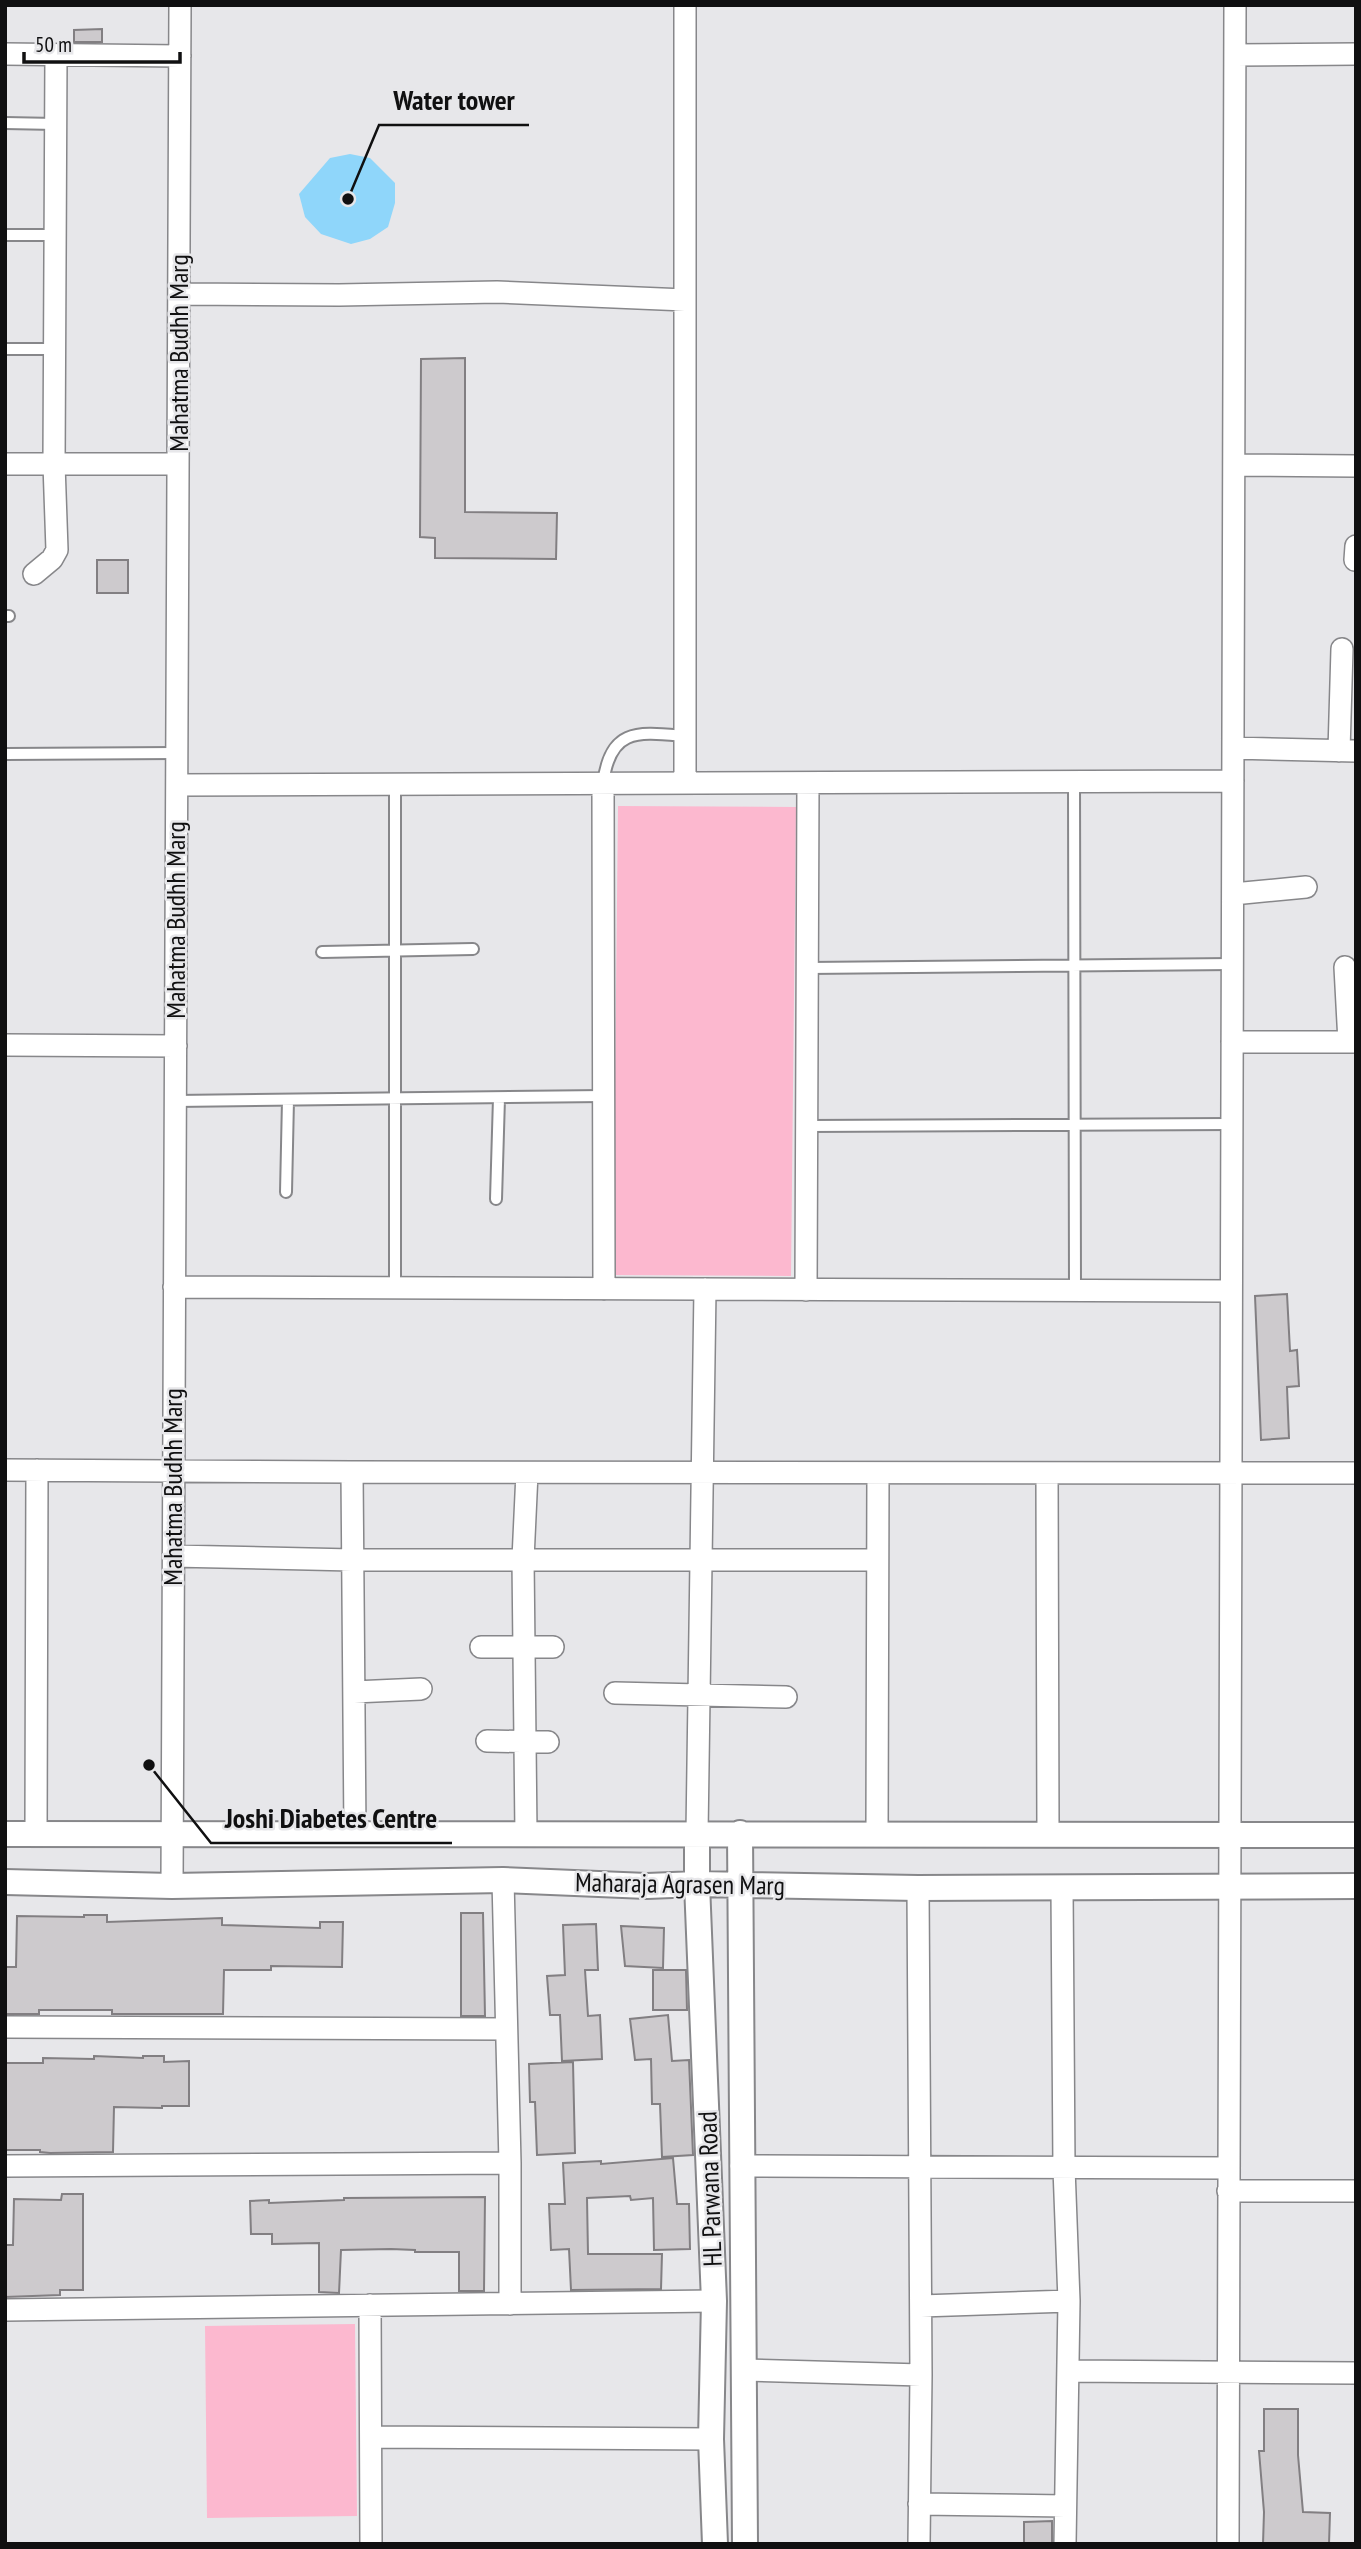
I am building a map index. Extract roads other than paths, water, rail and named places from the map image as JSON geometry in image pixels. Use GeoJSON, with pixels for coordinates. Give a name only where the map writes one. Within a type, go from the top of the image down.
{"type":"FeatureCollection","features":[{"type":"Feature","properties":{"kind":"street","name":"Mahatma Budhh Marg"},"geometry":{"type":"LineString","coordinates":[[172,1886],[180,5]]}},
{"type":"Feature","properties":{"kind":"street"},"geometry":{"type":"LineString","coordinates":[[685,5],[685,783]]}},
{"type":"Feature","properties":{"kind":"street"},"geometry":{"type":"LineString","coordinates":[[1228,2544],[1235,5]]}},
{"type":"Feature","properties":{"kind":"street"},"geometry":{"type":"LineString","coordinates":[[5,54],[180,56]]}},
{"type":"Feature","properties":{"kind":"street"},"geometry":{"type":"LineString","coordinates":[[1235,55],[1356,54]]}},
{"type":"Feature","properties":{"kind":"street"},"geometry":{"type":"LineString","coordinates":[[34,574],[52,559],[57,550],[54,464],[56,55]]}},
{"type":"Feature","properties":{"kind":"street"},"geometry":{"type":"LineString","coordinates":[[179,294],[496,292],[685,300]]}},
{"type":"Feature","properties":{"kind":"street"},"geometry":{"type":"LineString","coordinates":[[5,464],[178,464]]}},
{"type":"Feature","properties":{"kind":"street"},"geometry":{"type":"LineString","coordinates":[[1234,465],[1356,466]]}},
{"type":"Feature","properties":{"kind":"street"},"geometry":{"type":"LineString","coordinates":[[1233,748],[1347,751],[1342,649]]}},
{"type":"Feature","properties":{"kind":"street"},"geometry":{"type":"LineString","coordinates":[[177,785],[1233,781]]}},
{"type":"Feature","properties":{"kind":"street"},"geometry":{"type":"LineString","coordinates":[[806,1290],[808,783]]}},
{"type":"Feature","properties":{"kind":"street"},"geometry":{"type":"LineString","coordinates":[[603,784],[604,1289]]}},
{"type":"Feature","properties":{"kind":"street"},"geometry":{"type":"LineString","coordinates":[[1233,894],[1306,887]]}},
{"type":"Feature","properties":{"kind":"street"},"geometry":{"type":"LineString","coordinates":[[1232,1042],[1352,1042],[1345,967]]}},
{"type":"Feature","properties":{"kind":"street"},"geometry":{"type":"LineString","coordinates":[[5,1045],[176,1046]]}},
{"type":"Feature","properties":{"kind":"street"},"geometry":{"type":"LineString","coordinates":[[174,1287],[1231,1291]]}},
{"type":"Feature","properties":{"kind":"street"},"geometry":{"type":"LineString","coordinates":[[697,1833],[705,1289]]}},
{"type":"Feature","properties":{"kind":"street"},"geometry":{"type":"LineString","coordinates":[[5,1470],[1356,1473]]}},
{"type":"Feature","properties":{"kind":"street"},"geometry":{"type":"LineString","coordinates":[[36,1835],[37,1471]]}},
{"type":"Feature","properties":{"kind":"street"},"geometry":{"type":"LineString","coordinates":[[352,1472],[355,1834]]}},
{"type":"Feature","properties":{"kind":"street"},"geometry":{"type":"LineString","coordinates":[[526,1833],[523,1559],[527,1473]]}},
{"type":"Feature","properties":{"kind":"street"},"geometry":{"type":"LineString","coordinates":[[877,1834],[878,1473]]}},
{"type":"Feature","properties":{"kind":"street"},"geometry":{"type":"LineString","coordinates":[[1047,1473],[1048,1835]]}},
{"type":"Feature","properties":{"kind":"street"},"geometry":{"type":"LineString","coordinates":[[173,1556],[352,1560],[876,1560]]}},
{"type":"Feature","properties":{"kind":"street"},"geometry":{"type":"LineString","coordinates":[[481,1647],[553,1647]]}},
{"type":"Feature","properties":{"kind":"street"},"geometry":{"type":"LineString","coordinates":[[354,1692],[421,1689]]}},
{"type":"Feature","properties":{"kind":"street"},"geometry":{"type":"LineString","coordinates":[[615,1693],[786,1698]]}},
{"type":"Feature","properties":{"kind":"street"},"geometry":{"type":"LineString","coordinates":[[487,1741],[548,1742]]}},
{"type":"Feature","properties":{"kind":"street","name":"HL Parwana Road"},"geometry":{"type":"LineString","coordinates":[[697,1833],[714,2301],[711,2439],[715,2544]]}},
{"type":"Feature","properties":{"kind":"street","name":"HL Parwana Road"},"geometry":{"type":"LineString","coordinates":[[740,1833],[745,2544]]}},
{"type":"Feature","properties":{"kind":"street","name":"Maharaja Agrasen Marg"},"geometry":{"type":"LineString","coordinates":[[5,1835],[1356,1835]]}},
{"type":"Feature","properties":{"kind":"street"},"geometry":{"type":"LineString","coordinates":[[503,1880],[510,2163],[510,2304]]}},
{"type":"Feature","properties":{"kind":"street","name":"Maharaja Agrasen Marg"},"geometry":{"type":"LineString","coordinates":[[5,1882],[172,1886],[503,1880],[647,1886],[697,1884],[918,1888],[1356,1886]]}},
{"type":"Feature","properties":{"kind":"street"},"geometry":{"type":"LineString","coordinates":[[918,1888],[921,2306],[919,2544]]}},
{"type":"Feature","properties":{"kind":"street"},"geometry":{"type":"LineString","coordinates":[[1062,1888],[1064,2168],[1069,2301],[1065,2544]]}},
{"type":"Feature","properties":{"kind":"street"},"geometry":{"type":"LineString","coordinates":[[5,2027],[506,2029]]}},
{"type":"Feature","properties":{"kind":"street"},"geometry":{"type":"LineString","coordinates":[[5,2166],[510,2163]]}},
{"type":"Feature","properties":{"kind":"street"},"geometry":{"type":"LineString","coordinates":[[741,2166],[1228,2168]]}},
{"type":"Feature","properties":{"kind":"street"},"geometry":{"type":"LineString","coordinates":[[1228,2191],[1356,2191]]}},
{"type":"Feature","properties":{"kind":"street"},"geometry":{"type":"LineString","coordinates":[[5,2310],[714,2301]]}},
{"type":"Feature","properties":{"kind":"street"},"geometry":{"type":"LineString","coordinates":[[921,2306],[1069,2301]]}},
{"type":"Feature","properties":{"kind":"street"},"geometry":{"type":"LineString","coordinates":[[370,2305],[371,2544]]}},
{"type":"Feature","properties":{"kind":"street"},"geometry":{"type":"LineString","coordinates":[[743,2370],[921,2375]]}},
{"type":"Feature","properties":{"kind":"street"},"geometry":{"type":"LineString","coordinates":[[1069,2371],[1356,2373]]}},
{"type":"Feature","properties":{"kind":"street"},"geometry":{"type":"LineString","coordinates":[[371,2437],[711,2439]]}},
{"type":"Feature","properties":{"kind":"street"},"geometry":{"type":"LineString","coordinates":[[919,2504],[1066,2506]]}},
{"type":"Feature","properties":{"kind":"lane"},"geometry":{"type":"LineString","coordinates":[[5,123],[55,124]]}},
{"type":"Feature","properties":{"kind":"lane"},"geometry":{"type":"LineString","coordinates":[[5,235],[55,234]]}},
{"type":"Feature","properties":{"kind":"lane"},"geometry":{"type":"LineString","coordinates":[[5,349],[54,349]]}},
{"type":"Feature","properties":{"kind":"lane"},"geometry":{"type":"LineString","coordinates":[[603,784],[609,755],[624,738],[650,733],[685,736]]}},
{"type":"Feature","properties":{"kind":"lane"},"geometry":{"type":"LineString","coordinates":[[5,754],[177,753]]}},
{"type":"Feature","properties":{"kind":"lane"},"geometry":{"type":"LineString","coordinates":[[1074,782],[1075,1291]]}},
{"type":"Feature","properties":{"kind":"lane"},"geometry":{"type":"LineString","coordinates":[[395,784],[395,1288]]}},
{"type":"Feature","properties":{"kind":"lane"},"geometry":{"type":"LineString","coordinates":[[322,953],[473,949]]}},
{"type":"Feature","properties":{"kind":"lane"},"geometry":{"type":"LineString","coordinates":[[808,968],[1233,964]]}},
{"type":"Feature","properties":{"kind":"lane"},"geometry":{"type":"LineString","coordinates":[[175,1101],[604,1097]]}},
{"type":"Feature","properties":{"kind":"lane"},"geometry":{"type":"LineString","coordinates":[[496,1199],[499,1098]]}},
{"type":"Feature","properties":{"kind":"lane"},"geometry":{"type":"LineString","coordinates":[[286,1192],[288,1100]]}},
{"type":"Feature","properties":{"kind":"lane"},"geometry":{"type":"LineString","coordinates":[[807,1126],[1232,1124]]}},
{"type":"Feature","properties":{"kind":"water"},"geometry":{"type":"Polygon","coordinates":[[[350,154],[370,158],[395,183],[395,203],[388,227],[370,239],[351,244],[321,234],[305,217],[299,194],[330,158],[350,154]]]}},
{"type":"Feature","properties":{"kind":"place","name":"Water tower"},"geometry":{"type":"Point","coordinates":[348,199]}},
{"type":"Feature","properties":{"kind":"place","name":"Joshi Diabetes Centre"},"geometry":{"type":"Point","coordinates":[149,1765]}}]}
